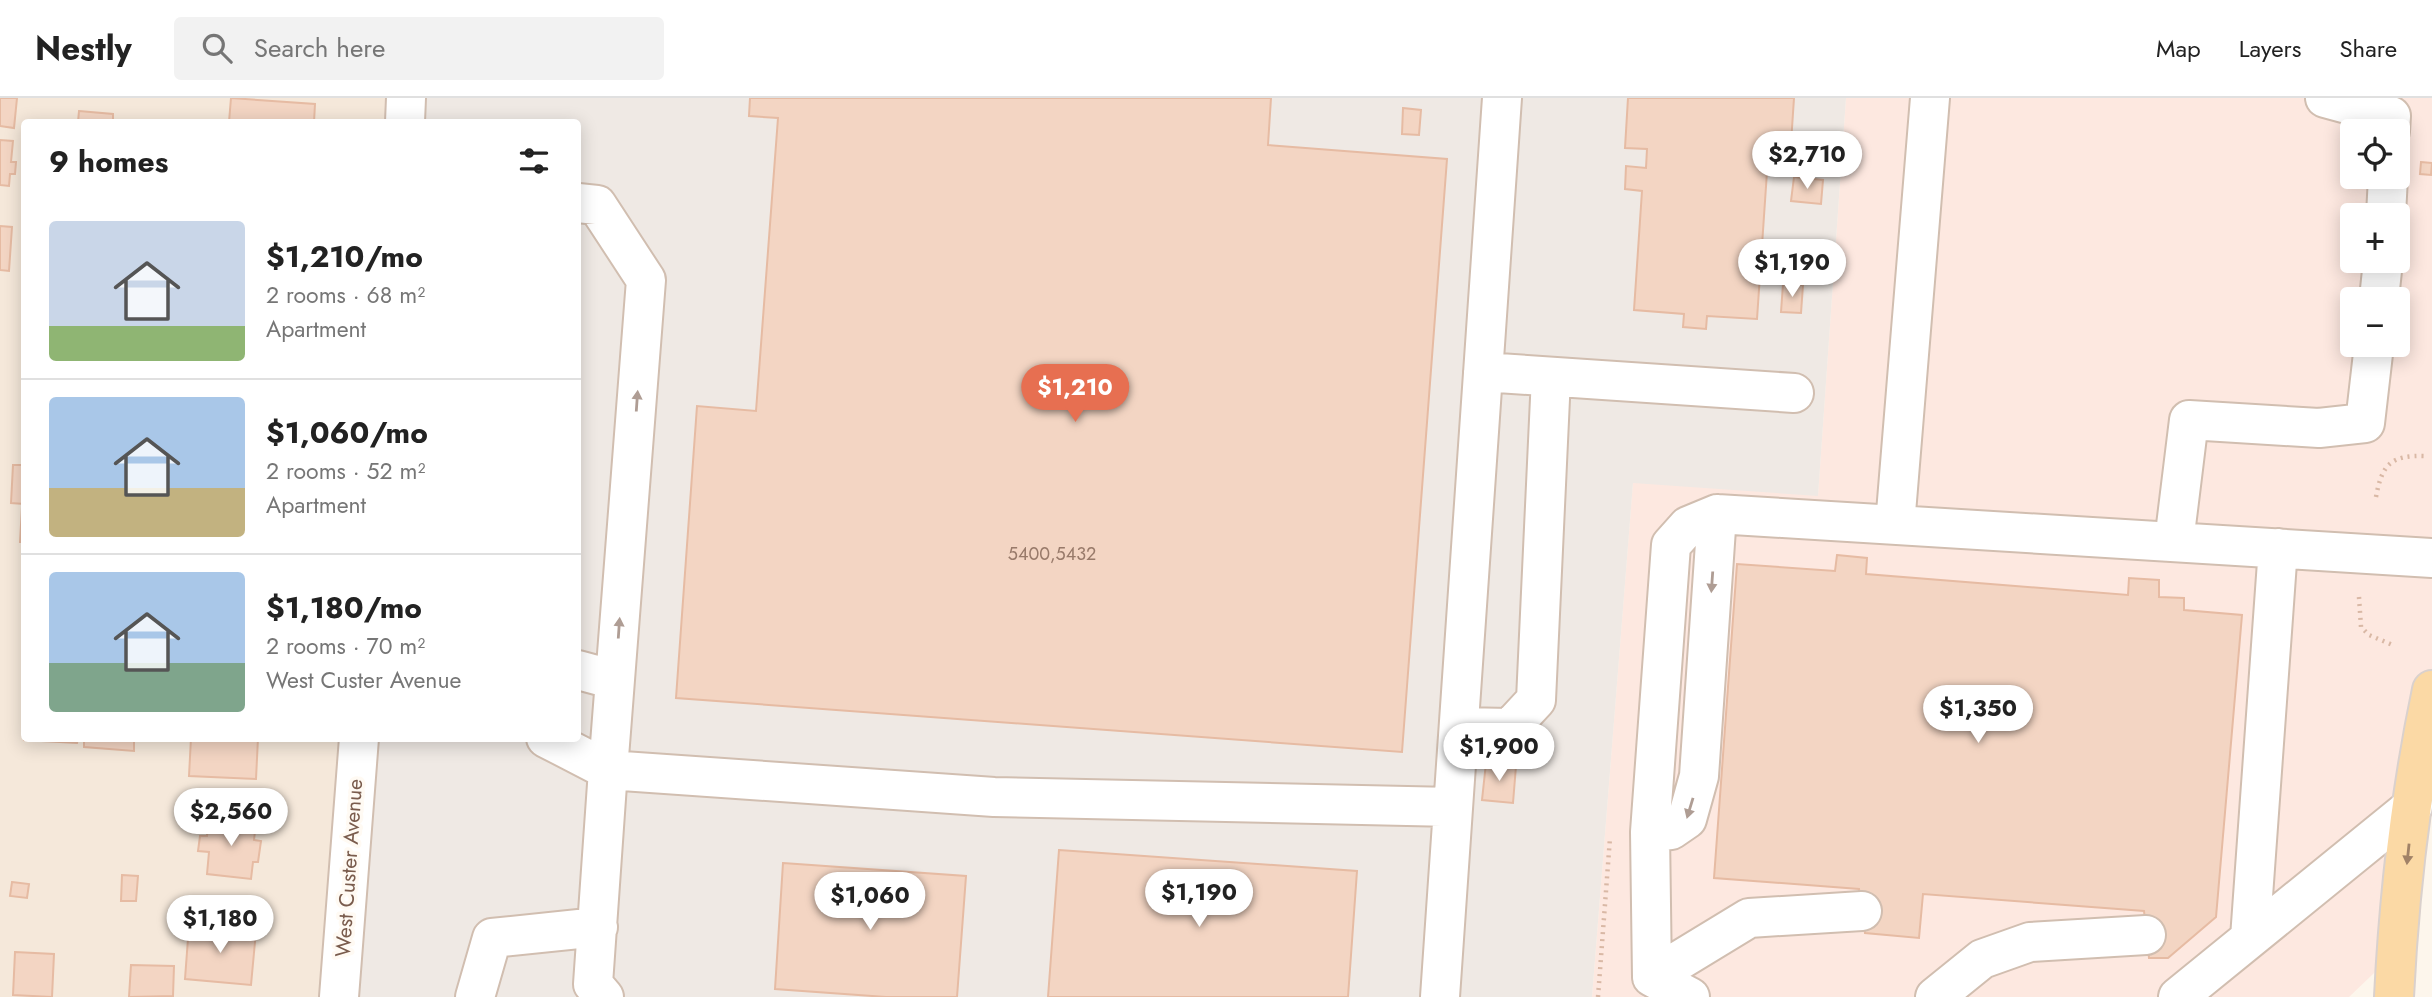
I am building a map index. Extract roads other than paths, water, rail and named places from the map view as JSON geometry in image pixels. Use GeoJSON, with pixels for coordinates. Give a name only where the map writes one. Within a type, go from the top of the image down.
{"type":"FeatureCollection","features":[{"type":"Feature","properties":{"kind":"main road"},"geometry":{"type":"LineString","coordinates":[[2395,997],[2413,806],[2432,690]]}},
{"type":"Feature","properties":{"kind":"street"},"geometry":{"type":"LineString","coordinates":[[405,119],[406,98]]}},
{"type":"Feature","properties":{"kind":"street"},"geometry":{"type":"LineString","coordinates":[[1440,997],[1502,98]]}},
{"type":"Feature","properties":{"kind":"street"},"geometry":{"type":"LineString","coordinates":[[1895,525],[1930,98]]}},
{"type":"Feature","properties":{"kind":"street"},"geometry":{"type":"LineString","coordinates":[[2325,98],[2391,116],[2391,119]]}},
{"type":"Feature","properties":{"kind":"street"},"geometry":{"type":"LineString","coordinates":[[581,203],[597,205],[646,280],[608,770],[598,927],[597,993]]}},
{"type":"Feature","properties":{"kind":"street"},"geometry":{"type":"LineString","coordinates":[[2174,542],[2189,420],[2319,428],[2365,423],[2373,357]]}},
{"type":"Feature","properties":{"kind":"street"},"geometry":{"type":"LineString","coordinates":[[1483,372],[1794,393]]}},
{"type":"Feature","properties":{"kind":"street"},"geometry":{"type":"LineString","coordinates":[[1459,727],[1510,728],[1535,700],[1551,377]]}},
{"type":"Feature","properties":{"kind":"street"},"geometry":{"type":"LineString","coordinates":[[1652,977],[1650,832],[1671,545],[1688,526],[1717,514],[2432,558]]}},
{"type":"Feature","properties":{"kind":"street"},"geometry":{"type":"LineString","coordinates":[[2250,938],[2278,548]]}},
{"type":"Feature","properties":{"kind":"street"},"geometry":{"type":"LineString","coordinates":[[581,671],[615,680]]}},
{"type":"Feature","properties":{"kind":"street","name":"West Custer Avenue"},"geometry":{"type":"LineString","coordinates":[[339,997],[359,742]]}},
{"type":"Feature","properties":{"kind":"street"},"geometry":{"type":"LineString","coordinates":[[554,742],[608,770],[994,797],[1453,807]]}},
{"type":"Feature","properties":{"kind":"street"},"geometry":{"type":"LineString","coordinates":[[2178,997],[2413,806]]}},
{"type":"Feature","properties":{"kind":"street"},"geometry":{"type":"LineString","coordinates":[[1652,977],[1749,918],[1862,911]]}},
{"type":"Feature","properties":{"kind":"street"},"geometry":{"type":"LineString","coordinates":[[475,997],[492,938],[598,927]]}},
{"type":"Feature","properties":{"kind":"street"},"geometry":{"type":"LineString","coordinates":[[1935,997],[1982,959],[2030,942],[2146,935]]}},
{"type":"Feature","properties":{"kind":"street"},"geometry":{"type":"LineString","coordinates":[[1652,977],[1690,997]]}}]}
